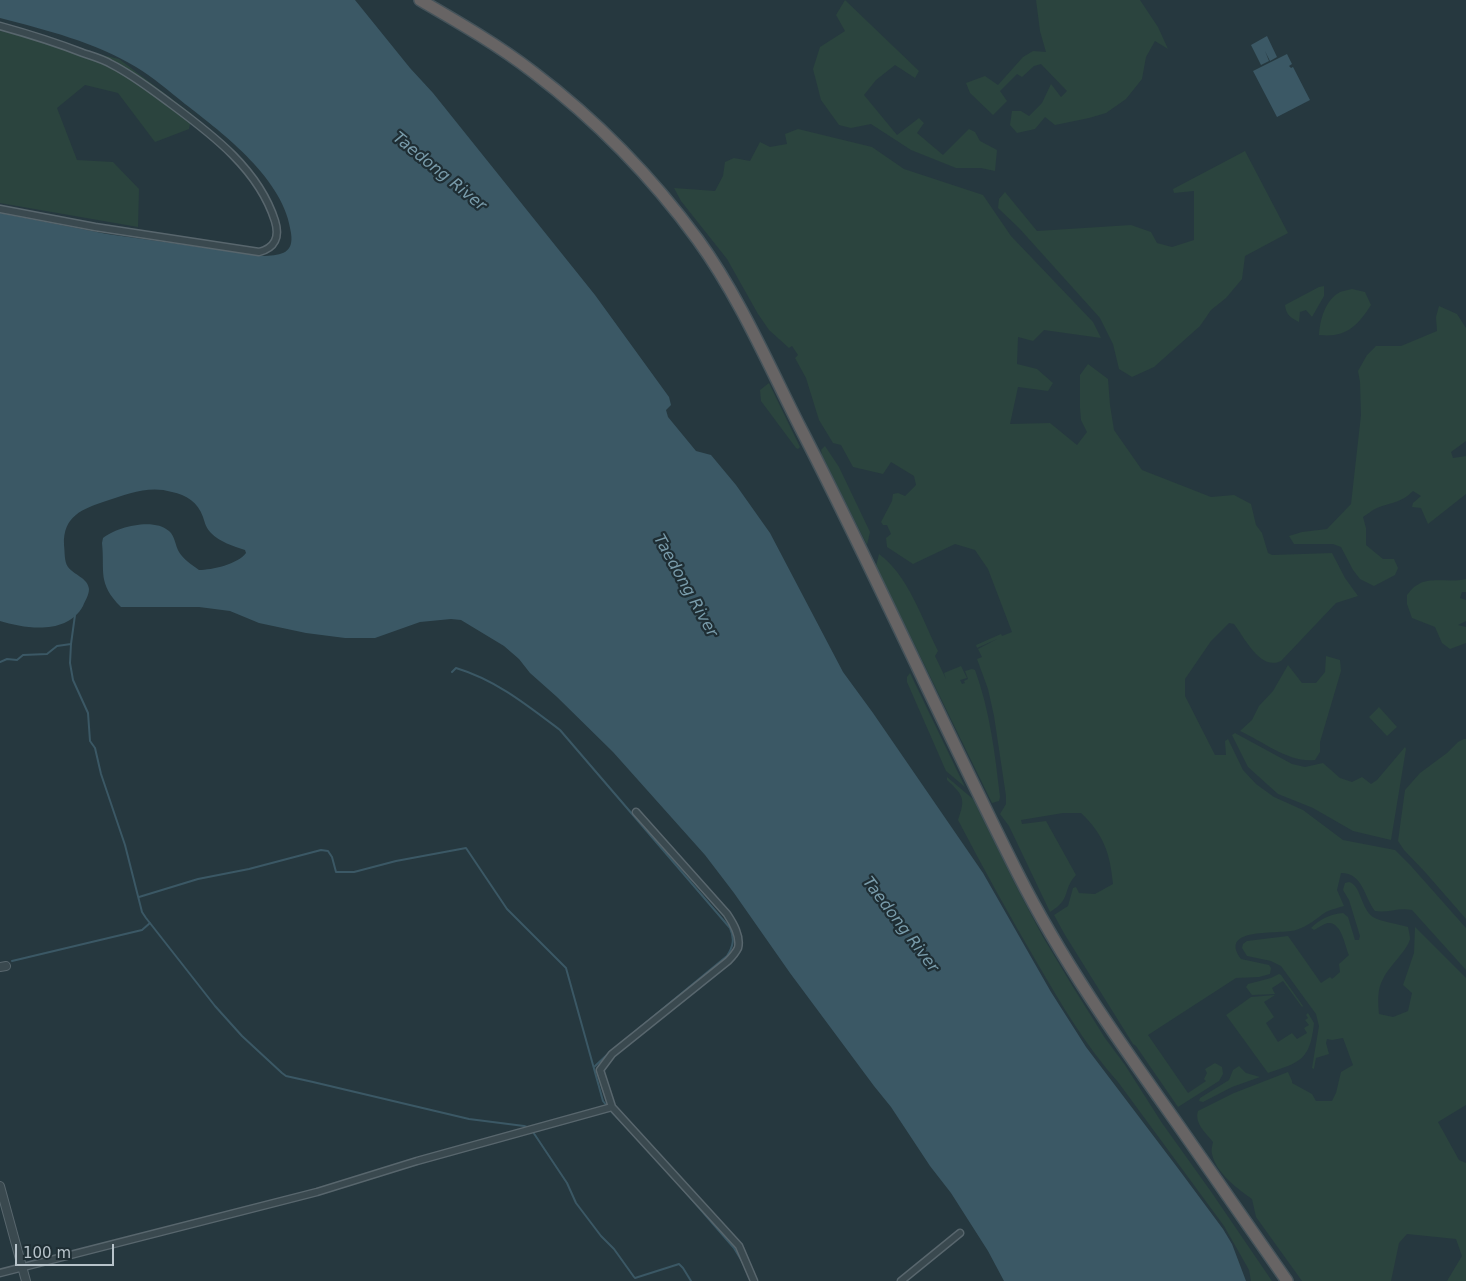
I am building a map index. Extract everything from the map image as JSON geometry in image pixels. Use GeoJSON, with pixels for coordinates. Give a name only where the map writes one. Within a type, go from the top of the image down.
{"type":"FeatureCollection","features":[{"type":"Feature","properties":{"kind":"highway"},"geometry":{"type":"LineString","coordinates":[[420,0],[480,36],[531,70],[590,120],[669,204],[699,242],[741,308],[850,524],[946,728],[1047,929],[1127,1053],[1287,1281]]}},
{"type":"Feature","properties":{"kind":"street"},"geometry":{"type":"LineString","coordinates":[[0,26],[40,36],[111,64],[146,86],[194,121],[227,149],[253,179],[271,210],[278,230],[276,243],[272,247],[259,252],[104,228],[0,209]]}},
{"type":"Feature","properties":{"kind":"street"},"geometry":{"type":"LineString","coordinates":[[636,812],[727,914],[734,924],[738,948],[728,961],[612,1054],[600,1070],[612,1107],[739,1246],[754,1281]]}},
{"type":"Feature","properties":{"kind":"street"},"geometry":{"type":"LineString","coordinates":[[0,1273],[317,1192],[415,1162],[612,1107]]}},
{"type":"Feature","properties":{"kind":"street"},"geometry":{"type":"LineString","coordinates":[[0,1186],[26,1281]]}},
{"type":"Feature","properties":{"kind":"street"},"geometry":{"type":"LineString","coordinates":[[901,1281],[960,1233]]}},
{"type":"Feature","properties":{"kind":"green space"},"geometry":{"type":"Polygon","coordinates":[[[845,0],[919,71],[915,78],[895,65],[876,80],[864,95],[897,135],[919,118],[924,123],[917,133],[943,155],[969,129],[975,132],[980,141],[997,150],[995,171],[981,168],[956,168],[911,150],[871,124],[851,128],[839,125],[821,100],[813,69],[820,47],[845,31],[836,15],[845,0]]]}},
{"type":"Feature","properties":{"kind":"green space"},"geometry":{"type":"Polygon","coordinates":[[[1036,0],[1140,0],[1158,27],[1168,49],[1155,41],[1146,57],[1142,79],[1126,99],[1106,113],[1055,125],[1045,117],[1035,129],[1017,133],[1010,125],[1012,111],[1021,111],[1029,116],[1042,103],[1051,84],[1061,97],[1067,91],[1041,64],[1034,66],[1022,77],[1017,74],[1000,91],[1007,101],[993,115],[970,93],[966,83],[985,76],[998,85],[1023,57],[1033,51],[1046,52],[1040,31],[1036,0]]]}},
{"type":"Feature","properties":{"kind":"green space"},"geometry":{"type":"Polygon","coordinates":[[[0,31],[119,59],[192,114],[189,129],[155,142],[118,93],[85,85],[57,108],[77,160],[113,162],[139,189],[138,227],[0,203],[0,31]]]}},
{"type":"Feature","properties":{"kind":"green space"},"geometry":{"type":"Polygon","coordinates":[[[798,129],[872,147],[904,169],[983,195],[1011,236],[1093,322],[1101,338],[1044,330],[1033,341],[1018,337],[1017,364],[1037,369],[1053,383],[1048,391],[1018,387],[1010,424],[1050,423],[1077,445],[1087,432],[1081,420],[1080,375],[1088,364],[1108,379],[1114,430],[1142,470],[1211,497],[1234,495],[1251,504],[1256,525],[1262,533],[1268,553],[1272,555],[1332,553],[1345,578],[1358,596],[1336,603],[1281,661],[1273,663],[1260,657],[1234,624],[1229,623],[1211,641],[1185,679],[1185,696],[1215,755],[1226,755],[1225,741],[1228,739],[1243,770],[1256,784],[1274,797],[1303,810],[1343,840],[1395,850],[1466,928],[1466,970],[1412,910],[1375,911],[1359,881],[1348,874],[1341,873],[1337,890],[1344,906],[1326,912],[1300,929],[1254,934],[1237,941],[1236,948],[1241,959],[1269,965],[1271,968],[1270,974],[1259,977],[1236,978],[1148,1035],[1188,1093],[1206,1081],[1204,1079],[1207,1073],[1205,1069],[1215,1063],[1222,1067],[1223,1074],[1219,1081],[1178,1107],[1133,1044],[1054,915],[1068,906],[1073,888],[1076,887],[1079,893],[1095,894],[1113,884],[1108,854],[1100,837],[1081,813],[1063,813],[1021,820],[1022,824],[1046,821],[1076,875],[1069,885],[1064,899],[1050,912],[1009,826],[1000,814],[1006,804],[1006,796],[994,716],[988,689],[977,659],[982,657],[978,649],[997,639],[977,648],[976,645],[1001,634],[1002,636],[1012,632],[988,569],[975,550],[955,544],[913,564],[887,547],[886,538],[891,534],[887,525],[883,525],[881,522],[892,501],[893,494],[898,493],[905,496],[916,485],[914,476],[891,462],[883,474],[853,467],[841,445],[833,443],[819,420],[806,378],[795,358],[798,355],[792,346],[789,348],[769,330],[727,259],[681,201],[674,188],[715,191],[723,176],[725,162],[734,158],[750,161],[760,142],[770,147],[787,144],[785,134],[798,129]]]}},
{"type":"Feature","properties":{"kind":"green space"},"geometry":{"type":"Polygon","coordinates":[[[1245,151],[1288,233],[1245,256],[1242,279],[1226,298],[1211,310],[1200,326],[1154,367],[1132,377],[1119,369],[1113,344],[1100,318],[1019,228],[998,208],[999,199],[1005,192],[1037,231],[1131,225],[1151,232],[1157,243],[1172,247],[1194,240],[1194,191],[1174,193],[1173,189],[1245,151]]]}},
{"type":"Feature","properties":{"kind":"green space"},"geometry":{"type":"Polygon","coordinates":[[[1324,286],[1324,296],[1312,317],[1306,310],[1300,312],[1299,322],[1289,316],[1285,305],[1324,286]]]}},
{"type":"Feature","properties":{"kind":"green space"},"geometry":{"type":"Polygon","coordinates":[[[1352,289],[1365,292],[1371,305],[1366,313],[1355,325],[1343,333],[1319,335],[1322,317],[1327,305],[1340,292],[1352,289]]]}},
{"type":"Feature","properties":{"kind":"green space"},"geometry":{"type":"Polygon","coordinates":[[[1439,306],[1457,314],[1466,328],[1466,441],[1451,452],[1453,458],[1466,456],[1466,494],[1428,524],[1421,508],[1412,507],[1413,503],[1421,496],[1413,491],[1400,500],[1377,508],[1363,517],[1366,528],[1366,545],[1383,559],[1394,559],[1398,568],[1395,575],[1374,586],[1360,579],[1341,547],[1333,544],[1294,544],[1289,536],[1302,532],[1327,529],[1351,504],[1361,415],[1358,371],[1367,355],[1376,346],[1401,346],[1437,331],[1436,317],[1439,306]]]}},
{"type":"Feature","properties":{"kind":"green space"},"geometry":{"type":"Polygon","coordinates":[[[769,383],[800,447],[798,449],[761,401],[760,390],[769,383]]]}},
{"type":"Feature","properties":{"kind":"green space"},"geometry":{"type":"Polygon","coordinates":[[[825,446],[839,467],[870,532],[867,545],[822,455],[821,450],[825,446]]]}},
{"type":"Feature","properties":{"kind":"green space"},"geometry":{"type":"Polygon","coordinates":[[[879,554],[898,574],[913,598],[938,651],[935,656],[946,679],[944,673],[961,666],[967,678],[960,680],[962,684],[968,679],[965,671],[975,670],[985,701],[991,733],[999,801],[992,803],[876,566],[879,554]]]}},
{"type":"Feature","properties":{"kind":"green space"},"geometry":{"type":"Polygon","coordinates":[[[1466,579],[1466,592],[1462,592],[1460,598],[1466,600],[1466,621],[1458,625],[1466,627],[1466,643],[1450,649],[1442,643],[1435,627],[1412,618],[1407,604],[1407,595],[1415,586],[1424,582],[1466,579]]]}},
{"type":"Feature","properties":{"kind":"green space"},"geometry":{"type":"Polygon","coordinates":[[[1326,656],[1340,660],[1341,671],[1320,742],[1320,752],[1315,760],[1305,760],[1286,755],[1240,731],[1252,720],[1259,706],[1273,691],[1288,665],[1302,683],[1316,683],[1325,672],[1326,656]]]}},
{"type":"Feature","properties":{"kind":"green space"},"geometry":{"type":"Polygon","coordinates":[[[910,673],[965,787],[946,771],[907,682],[907,677],[910,673]]]}},
{"type":"Feature","properties":{"kind":"green space"},"geometry":{"type":"Polygon","coordinates":[[[1379,707],[1397,727],[1387,736],[1369,717],[1379,707]]]}},
{"type":"Feature","properties":{"kind":"green space"},"geometry":{"type":"Polygon","coordinates":[[[1235,733],[1292,764],[1305,767],[1323,763],[1340,778],[1352,782],[1362,777],[1371,784],[1377,780],[1405,747],[1391,840],[1353,831],[1313,808],[1278,794],[1248,767],[1232,735],[1235,733]]]}},
{"type":"Feature","properties":{"kind":"green space"},"geometry":{"type":"Polygon","coordinates":[[[1466,739],[1466,919],[1398,841],[1405,790],[1420,773],[1466,739]]]}},
{"type":"Feature","properties":{"kind":"green space"},"geometry":{"type":"Polygon","coordinates":[[[947,777],[973,799],[1043,937],[1073,987],[1162,1123],[1272,1281],[1251,1281],[1249,1270],[1224,1226],[1074,1024],[1016,926],[958,820],[962,807],[962,797],[957,789],[947,780],[947,777]]]}},
{"type":"Feature","properties":{"kind":"green space"},"geometry":{"type":"Polygon","coordinates":[[[1349,882],[1356,888],[1366,909],[1373,917],[1408,927],[1410,939],[1408,944],[1381,983],[1378,996],[1379,1014],[1393,1017],[1408,1011],[1412,993],[1403,985],[1414,953],[1415,927],[1466,978],[1466,1105],[1438,1122],[1459,1160],[1466,1163],[1466,1281],[1447,1281],[1462,1256],[1456,1239],[1407,1234],[1399,1243],[1391,1281],[1302,1281],[1256,1217],[1252,1199],[1228,1180],[1218,1168],[1212,1153],[1213,1142],[1199,1124],[1198,1111],[1234,1093],[1288,1072],[1292,1083],[1312,1094],[1316,1101],[1332,1101],[1341,1072],[1353,1065],[1343,1038],[1327,1039],[1326,1043],[1329,1054],[1316,1058],[1314,1069],[1312,1068],[1319,1026],[1316,1014],[1281,966],[1271,961],[1247,956],[1242,948],[1243,944],[1247,941],[1288,936],[1321,983],[1330,977],[1332,979],[1340,972],[1339,964],[1349,955],[1340,931],[1337,926],[1328,923],[1314,930],[1311,928],[1334,914],[1343,913],[1348,917],[1355,940],[1359,940],[1360,936],[1349,900],[1343,890],[1345,883],[1349,882]]]}},
{"type":"Feature","properties":{"kind":"green space"},"geometry":{"type":"Polygon","coordinates":[[[1279,974],[1302,1007],[1283,981],[1272,988],[1275,994],[1252,995],[1246,987],[1248,984],[1279,974]]]}},
{"type":"Feature","properties":{"kind":"green space"},"geometry":{"type":"Polygon","coordinates":[[[1275,995],[1264,1002],[1274,1017],[1266,1023],[1278,1042],[1292,1033],[1297,1039],[1307,1033],[1304,1028],[1309,1025],[1305,1020],[1308,1018],[1306,1015],[1308,1013],[1314,1023],[1310,1045],[1302,1058],[1288,1066],[1268,1073],[1226,1015],[1251,997],[1275,995]]]}},
{"type":"Feature","properties":{"kind":"green space"},"geometry":{"type":"Polygon","coordinates":[[[1239,1066],[1246,1073],[1260,1077],[1232,1087],[1203,1102],[1199,1101],[1200,1098],[1229,1080],[1233,1070],[1239,1066]]]}},
{"type":"Feature","properties":{"kind":"water","name":"Taedong River"},"geometry":{"type":"Polygon","coordinates":[[[0,0],[355,0],[410,68],[433,93],[595,295],[669,397],[671,405],[666,410],[668,417],[696,451],[711,455],[736,485],[770,533],[843,672],[983,873],[1051,992],[1086,1047],[1223,1229],[1232,1244],[1246,1281],[1004,1281],[988,1251],[951,1193],[930,1166],[891,1107],[790,973],[705,855],[613,752],[530,673],[519,659],[504,646],[461,620],[420,622],[375,638],[345,638],[306,633],[259,623],[230,611],[199,607],[121,607],[108,591],[103,570],[103,538],[117,530],[145,524],[162,527],[171,533],[181,555],[199,570],[224,566],[246,553],[245,550],[223,541],[211,533],[198,507],[187,497],[155,489],[130,493],[97,504],[82,511],[71,520],[65,535],[66,562],[71,570],[86,582],[89,589],[83,606],[76,615],[67,622],[57,626],[45,627],[22,626],[0,621],[0,213],[107,234],[265,256],[286,252],[291,245],[291,233],[286,213],[265,177],[217,129],[155,80],[120,58],[70,38],[0,18],[0,0]]]}},
{"type":"Feature","properties":{"kind":"water"},"geometry":{"type":"Polygon","coordinates":[[[1267,36],[1277,57],[1270,61],[1265,51],[1269,61],[1261,65],[1251,45],[1267,36]]]}},
{"type":"Feature","properties":{"kind":"water"},"geometry":{"type":"Polygon","coordinates":[[[1287,54],[1292,64],[1289,66],[1293,67],[1310,100],[1277,117],[1253,71],[1287,54]]]}},
{"type":"Feature","properties":{"kind":"waterway"},"geometry":{"type":"LineString","coordinates":[[75,615],[70,663],[73,680],[88,713],[90,741],[95,748],[101,774],[125,845],[142,912],[215,1006],[242,1036],[286,1076],[469,1119],[530,1128]]}},
{"type":"Feature","properties":{"kind":"waterway"},"geometry":{"type":"LineString","coordinates":[[0,662],[7,659],[17,660],[23,655],[47,654],[57,646],[71,644]]}},
{"type":"Feature","properties":{"kind":"waterway"},"geometry":{"type":"LineString","coordinates":[[452,672],[456,668],[498,686],[560,730],[730,928],[733,943],[727,956],[637,1030]]}},
{"type":"Feature","properties":{"kind":"waterway"},"geometry":{"type":"LineString","coordinates":[[139,897],[198,879],[249,869],[321,850],[328,851],[332,857],[336,872],[354,872],[396,861],[466,848],[507,909],[566,968],[603,1101],[607,1106]]}},
{"type":"Feature","properties":{"kind":"waterway"},"geometry":{"type":"LineString","coordinates":[[12,961],[142,930],[150,923]]}},
{"type":"Feature","properties":{"kind":"waterway"},"geometry":{"type":"LineString","coordinates":[[594,1067],[610,1052]]}},
{"type":"Feature","properties":{"kind":"waterway"},"geometry":{"type":"LineString","coordinates":[[610,1110],[629,1130]]}},
{"type":"Feature","properties":{"kind":"waterway"},"geometry":{"type":"LineString","coordinates":[[533,1132],[567,1183],[576,1203],[601,1236],[614,1249],[634,1277]]}},
{"type":"Feature","properties":{"kind":"waterway"},"geometry":{"type":"LineString","coordinates":[[668,1172],[734,1248],[743,1263]]}},
{"type":"Feature","properties":{"kind":"waterway"},"geometry":{"type":"LineString","coordinates":[[635,1278],[679,1264],[691,1281]]}}]}
